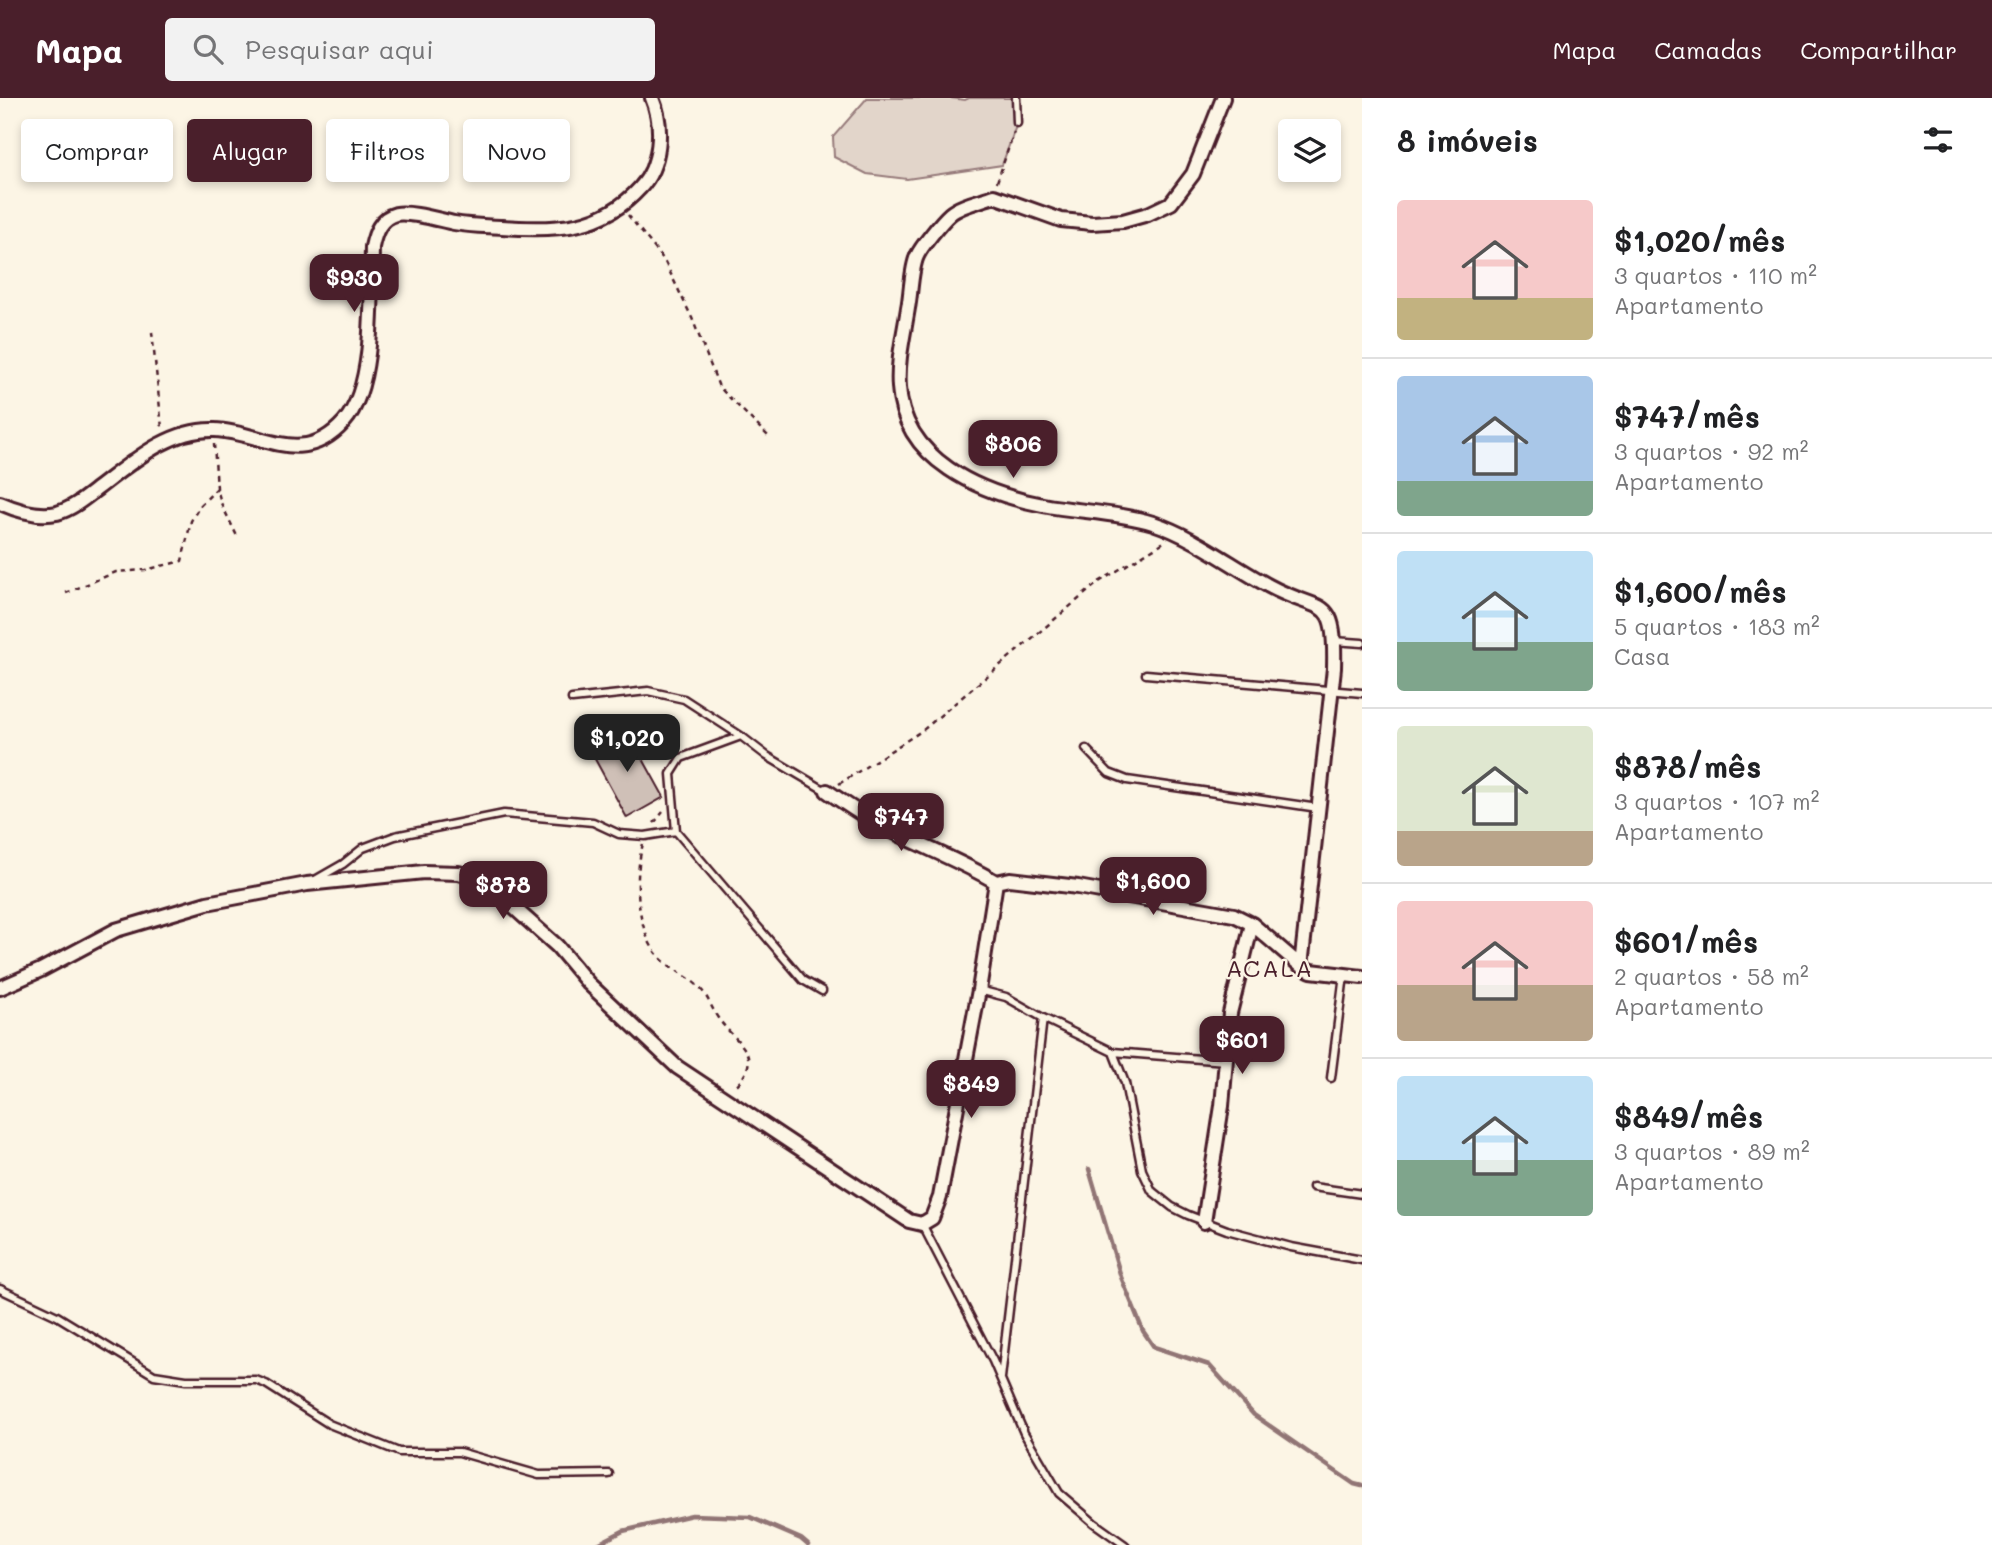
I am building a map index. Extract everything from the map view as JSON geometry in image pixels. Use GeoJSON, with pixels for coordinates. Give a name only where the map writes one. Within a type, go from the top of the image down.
{"type":"FeatureCollection","features":[{"type":"Feature","properties":{"kind":"street"},"geometry":{"type":"LineString","coordinates":[[0,503],[37,513],[57,513],[77,504],[164,442],[187,433],[213,430],[298,447],[327,436],[344,422],[357,401],[366,368],[372,247],[376,230],[386,219],[397,214],[459,224],[534,229],[574,226],[600,219],[622,207],[650,178],[660,139],[658,111],[652,98]]}},
{"type":"Feature","properties":{"kind":"street"},"geometry":{"type":"LineString","coordinates":[[1223,98],[1194,174],[1171,203],[1148,214],[1124,221],[1092,223],[1062,220],[993,196],[950,213],[917,256],[898,389],[913,437],[936,459],[964,479],[997,493],[1044,505],[1090,510],[1152,523],[1205,547],[1279,592],[1320,605],[1327,611],[1334,641],[1331,691],[1301,966]]}},
{"type":"Feature","properties":{"kind":"street"},"geometry":{"type":"LineString","coordinates":[[827,791],[888,829],[996,882],[1010,879],[1108,891],[1234,915],[1252,924],[1301,966],[1311,971],[1362,977]]}},
{"type":"Feature","properties":{"kind":"street"},"geometry":{"type":"LineString","coordinates":[[0,988],[41,970],[116,930],[208,903],[307,884],[424,872],[459,873],[484,881],[556,946],[588,983],[677,1067],[909,1221],[922,1224],[932,1218],[940,1197],[979,990],[996,882]]}},
{"type":"Feature","properties":{"kind":"street"},"geometry":{"type":"LineString","coordinates":[[1204,1222],[1222,1106],[1230,1013],[1252,924]]}},
{"type":"Feature","properties":{"kind":"lane"},"geometry":{"type":"LineString","coordinates":[[1016,98],[1017,123]]}},
{"type":"Feature","properties":{"kind":"lane"},"geometry":{"type":"LineString","coordinates":[[1334,641],[1362,643]]}},
{"type":"Feature","properties":{"kind":"lane"},"geometry":{"type":"LineString","coordinates":[[1146,674],[1362,693]]}},
{"type":"Feature","properties":{"kind":"lane"},"geometry":{"type":"LineString","coordinates":[[572,699],[648,691],[684,699],[767,756],[827,791]]}},
{"type":"Feature","properties":{"kind":"lane"},"geometry":{"type":"LineString","coordinates":[[741,737],[681,758],[671,775],[676,831],[803,980],[822,991]]}},
{"type":"Feature","properties":{"kind":"lane"},"geometry":{"type":"LineString","coordinates":[[1086,749],[1109,773],[1127,780],[1318,808]]}},
{"type":"Feature","properties":{"kind":"lane"},"geometry":{"type":"LineString","coordinates":[[307,884],[343,864],[363,848],[395,836],[504,814],[593,822],[619,834],[645,836],[676,831]]}},
{"type":"Feature","properties":{"kind":"lane"},"geometry":{"type":"LineString","coordinates":[[1331,1078],[1344,975]]}},
{"type":"Feature","properties":{"kind":"lane"},"geometry":{"type":"LineString","coordinates":[[979,990],[1006,997],[1113,1052],[1227,1061]]}},
{"type":"Feature","properties":{"kind":"lane"},"geometry":{"type":"LineString","coordinates":[[1001,1379],[1043,1018]]}},
{"type":"Feature","properties":{"kind":"lane"},"geometry":{"type":"LineString","coordinates":[[1113,1052],[1125,1083],[1142,1170],[1152,1191],[1172,1207],[1204,1222],[1281,1244],[1362,1260]]}},
{"type":"Feature","properties":{"kind":"lane"},"geometry":{"type":"LineString","coordinates":[[1313,1187],[1362,1194]]}},
{"type":"Feature","properties":{"kind":"lane"},"geometry":{"type":"LineString","coordinates":[[922,1224],[1001,1379],[1024,1433],[1059,1493],[1125,1545]]}},
{"type":"Feature","properties":{"kind":"lane"},"geometry":{"type":"LineString","coordinates":[[0,1289],[57,1316],[154,1375],[186,1380],[256,1380],[329,1424],[399,1452],[458,1452],[539,1475],[609,1474]]}},
{"type":"Feature","properties":{"kind":"path"},"geometry":{"type":"LineString","coordinates":[[993,196],[1017,123]]}},
{"type":"Feature","properties":{"kind":"path"},"geometry":{"type":"LineString","coordinates":[[622,207],[664,260],[692,318],[719,387],[769,438]]}},
{"type":"Feature","properties":{"kind":"path"},"geometry":{"type":"LineString","coordinates":[[152,332],[164,442]]}},
{"type":"Feature","properties":{"kind":"path"},"geometry":{"type":"LineString","coordinates":[[213,430],[217,488],[237,536]]}},
{"type":"Feature","properties":{"kind":"path"},"geometry":{"type":"LineString","coordinates":[[66,593],[116,572],[145,570],[182,561],[186,554],[191,521],[199,507],[217,488]]}},
{"type":"Feature","properties":{"kind":"path"},"geometry":{"type":"LineString","coordinates":[[827,791],[923,730],[1099,582],[1177,533]]}},
{"type":"Feature","properties":{"kind":"path"},"geometry":{"type":"LineString","coordinates":[[672,801],[645,836],[637,863],[638,903],[654,951],[697,985],[711,1003],[718,1018],[747,1051],[748,1066],[742,1080],[725,1098]]}},
{"type":"Feature","properties":{"kind":"shaded area"},"geometry":{"type":"Polygon","coordinates":[[[867,98],[1016,98],[1017,123],[1002,165],[907,179],[867,174],[834,157],[833,137],[867,98]]]}},
{"type":"Feature","properties":{"kind":"building"},"geometry":{"type":"Polygon","coordinates":[[[627,730],[664,797],[627,818],[590,750],[627,730]]]}},
{"type":"Feature","properties":{"kind":"waterway"},"geometry":{"type":"LineString","coordinates":[[1089,1169],[1121,1277],[1143,1331],[1154,1347],[1209,1365],[1254,1415],[1354,1484],[1362,1486]]}},
{"type":"Feature","properties":{"kind":"waterway"},"geometry":{"type":"LineString","coordinates":[[596,1545],[623,1531],[692,1515],[750,1517],[801,1539],[808,1545]]}},
{"type":"Feature","properties":{"kind":"district","name":"ACALA"},"geometry":{"type":"Point","coordinates":[1270,967]}}]}
